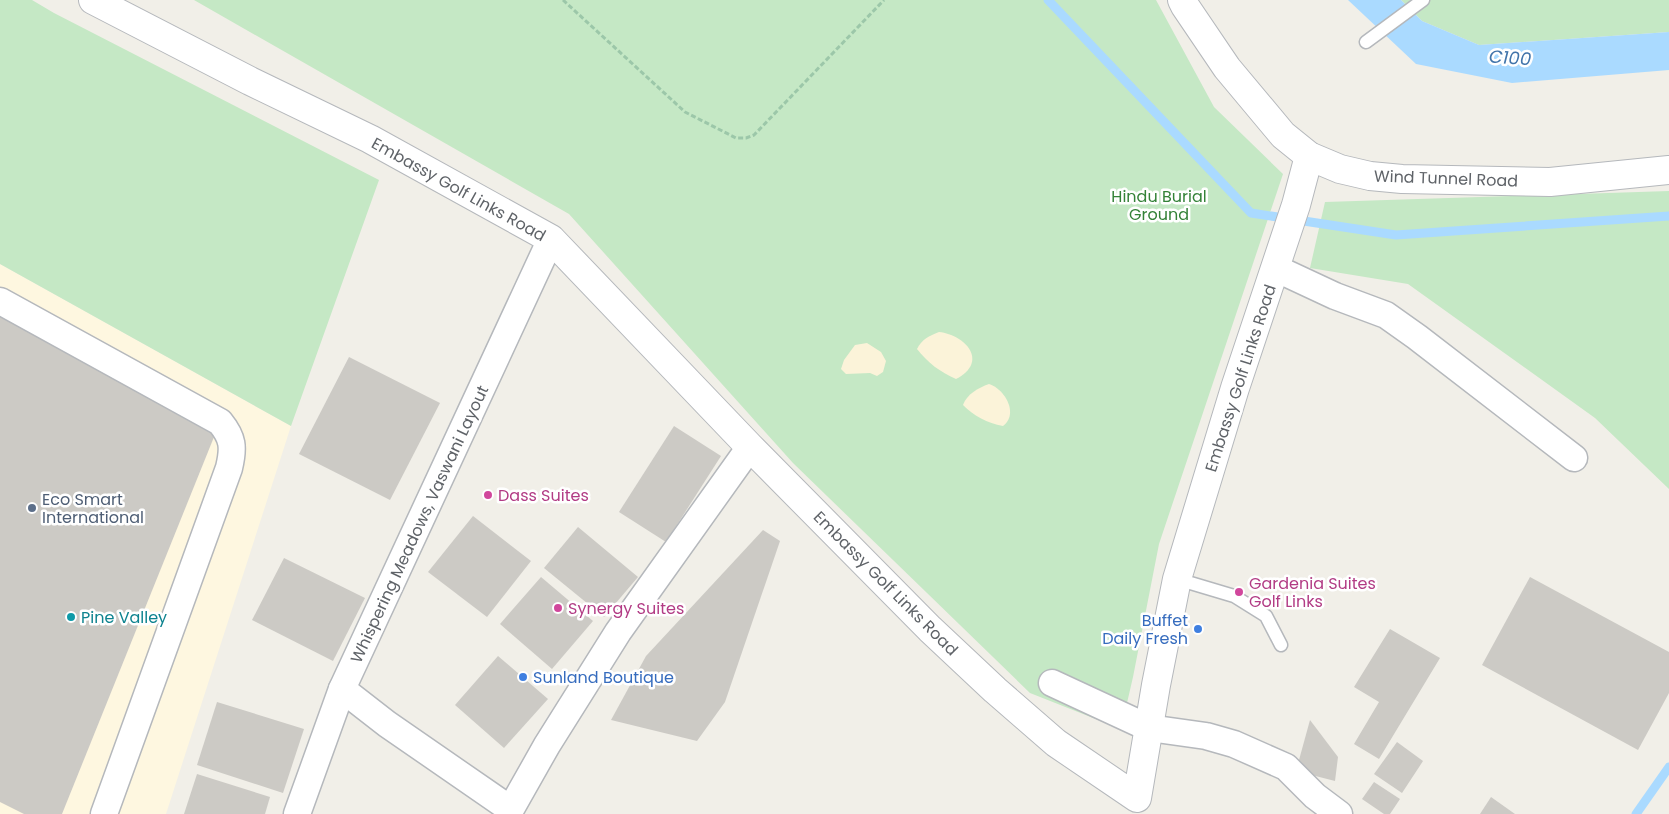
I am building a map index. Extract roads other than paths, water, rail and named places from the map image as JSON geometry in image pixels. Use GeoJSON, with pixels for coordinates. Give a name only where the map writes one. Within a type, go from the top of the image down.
{"type":"FeatureCollection","features":[{"type":"Feature","properties":{"kind":"street","name":"Embassy Golf Links Road"},"geometry":{"type":"LineString","coordinates":[[93,0],[370,139],[552,239],[750,447],[930,629],[995,690],[1056,743],[1137,806],[1149,728],[1177,579],[1235,388],[1296,206],[1309,156]]}},
{"type":"Feature","properties":{"kind":"street","name":"Wind Tunnel Road"},"geometry":{"type":"LineString","coordinates":[[1182,0],[1227,68],[1283,135],[1309,156],[1340,169],[1370,176],[1402,179],[1550,182],[1669,170]]}},
{"type":"Feature","properties":{"kind":"street","name":"Whispering Meadows, Vaswani Layout"},"geometry":{"type":"LineString","coordinates":[[297,814],[342,689],[552,239]]}},
{"type":"Feature","properties":{"kind":"street"},"geometry":{"type":"LineString","coordinates":[[1275,268],[1335,296],[1386,315],[1574,458]]}},
{"type":"Feature","properties":{"kind":"street"},"geometry":{"type":"LineString","coordinates":[[0,301],[220,422],[230,434],[232,444],[230,468],[104,814]]}},
{"type":"Feature","properties":{"kind":"street"},"geometry":{"type":"LineString","coordinates":[[342,689],[386,724],[509,812],[547,745],[618,632],[750,447]]}},
{"type":"Feature","properties":{"kind":"street"},"geometry":{"type":"LineString","coordinates":[[1052,682],[1149,728],[1216,738],[1286,767],[1315,796],[1339,814]]}},
{"type":"Feature","properties":{"kind":"lane"},"geometry":{"type":"LineString","coordinates":[[1366,42],[1423,0]]}},
{"type":"Feature","properties":{"kind":"lane"},"geometry":{"type":"LineString","coordinates":[[1177,579],[1234,596],[1266,616],[1281,645]]}},
{"type":"Feature","properties":{"kind":"water","name":"C100"},"geometry":{"type":"Polygon","coordinates":[[[1348,0],[1401,0],[1422,21],[1479,45],[1669,32],[1669,70],[1512,83],[1416,64],[1348,0]]]}},
{"type":"Feature","properties":{"kind":"waterway"},"geometry":{"type":"LineString","coordinates":[[1048,0],[1251,213],[1396,235],[1669,216]]}},
{"type":"Feature","properties":{"kind":"waterway"},"geometry":{"type":"LineString","coordinates":[[1636,814],[1669,767]]}},
{"type":"Feature","properties":{"kind":"place","name":"Dass Suites"},"geometry":{"type":"Point","coordinates":[488,495]}},
{"type":"Feature","properties":{"kind":"place","name":"Eco Smart International"},"geometry":{"type":"Point","coordinates":[32,508]}},
{"type":"Feature","properties":{"kind":"place","name":"Gardenia Suites Golf Links"},"geometry":{"type":"Point","coordinates":[1239,592]}},
{"type":"Feature","properties":{"kind":"place","name":"Synergy Suites"},"geometry":{"type":"Point","coordinates":[558,608]}},
{"type":"Feature","properties":{"kind":"place","name":"Pine Valley"},"geometry":{"type":"Point","coordinates":[71,617]}},
{"type":"Feature","properties":{"kind":"place","name":"Buffet Daily Fresh"},"geometry":{"type":"Point","coordinates":[1198,629]}},
{"type":"Feature","properties":{"kind":"place","name":"Sunland Boutique"},"geometry":{"type":"Point","coordinates":[523,677]}},
{"type":"Feature","properties":{"kind":"park label","name":"Hindu Burial Ground"},"geometry":{"type":"Point","coordinates":[1159,205]}}]}
